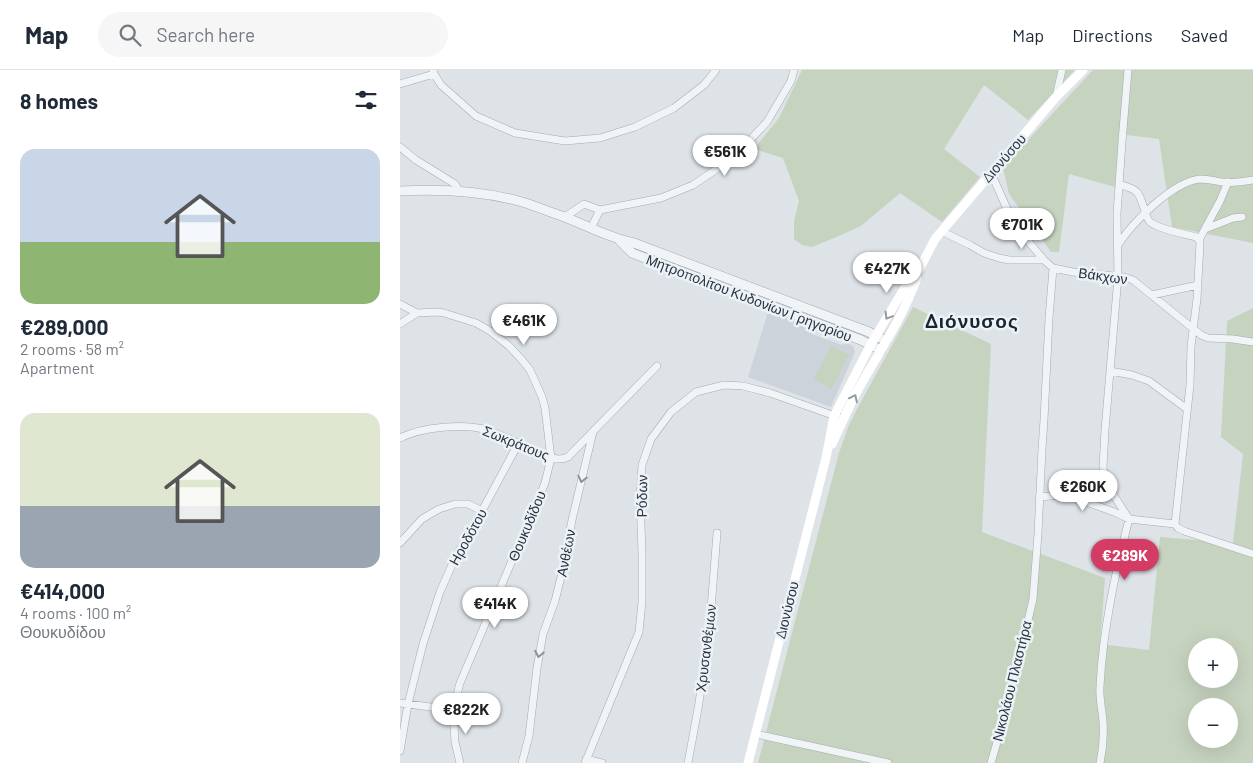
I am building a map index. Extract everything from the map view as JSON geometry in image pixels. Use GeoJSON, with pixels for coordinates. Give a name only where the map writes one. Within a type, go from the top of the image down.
{"type":"FeatureCollection","features":[{"type":"Feature","properties":{"kind":"main road","name":"Διονύσου"},"geometry":{"type":"LineString","coordinates":[[826,458],[858,390],[910,298],[920,268],[935,239],[1056,97],[1083,70]]}},
{"type":"Feature","properties":{"kind":"main road","name":"Διονύσου"},"geometry":{"type":"LineString","coordinates":[[748,763],[826,458],[834,416],[876,335],[904,289],[920,268]]}},
{"type":"Feature","properties":{"kind":"street"},"geometry":{"type":"LineString","coordinates":[[400,84],[433,72],[441,85],[476,116],[516,133],[566,141],[600,138],[635,127],[674,108],[704,85],[716,70]]}},
{"type":"Feature","properties":{"kind":"street"},"geometry":{"type":"LineString","coordinates":[[565,217],[584,204],[600,210],[661,198],[693,185],[733,158],[767,122],[791,81],[794,70]]}},
{"type":"Feature","properties":{"kind":"street","name":"Διονύσου"},"geometry":{"type":"LineString","coordinates":[[1056,97],[1062,70]]}},
{"type":"Feature","properties":{"kind":"street"},"geometry":{"type":"LineString","coordinates":[[1100,763],[1103,735],[1100,689],[1104,648],[1110,600],[1129,519],[1107,485],[1104,473],[1105,430],[1118,277],[1117,214],[1128,70]]}},
{"type":"Feature","properties":{"kind":"street"},"geometry":{"type":"LineString","coordinates":[[400,146],[416,160],[455,184],[460,192]]}},
{"type":"Feature","properties":{"kind":"street"},"geometry":{"type":"LineString","coordinates":[[991,173],[1012,220],[1044,260],[1053,268]]}},
{"type":"Feature","properties":{"kind":"street"},"geometry":{"type":"LineString","coordinates":[[1118,246],[1130,227],[1180,185],[1199,179],[1228,182],[1253,180]]}},
{"type":"Feature","properties":{"kind":"street"},"geometry":{"type":"LineString","coordinates":[[1175,524],[1188,409],[1191,346],[1198,285],[1199,240],[1228,182]]}},
{"type":"Feature","properties":{"kind":"street"},"geometry":{"type":"LineString","coordinates":[[1120,185],[1134,188],[1140,197],[1150,222],[1196,237],[1199,240]]}},
{"type":"Feature","properties":{"kind":"street","name":"Μητροπολίτου Κυδονίων Γρηγορίου"},"geometry":{"type":"LineString","coordinates":[[400,191],[460,192],[522,202],[876,335],[886,341]]}},
{"type":"Feature","properties":{"kind":"street"},"geometry":{"type":"LineString","coordinates":[[591,228],[600,210]]}},
{"type":"Feature","properties":{"kind":"street"},"geometry":{"type":"LineString","coordinates":[[1205,229],[1233,218],[1242,217]]}},
{"type":"Feature","properties":{"kind":"street"},"geometry":{"type":"LineString","coordinates":[[941,231],[970,244],[984,253],[999,258],[1009,260],[1044,260]]}},
{"type":"Feature","properties":{"kind":"street","name":"Μητροπολίτου Κυδονίων Γρηγορίου"},"geometry":{"type":"LineString","coordinates":[[620,240],[632,253],[871,344],[881,350]]}},
{"type":"Feature","properties":{"kind":"street","name":"Βάκχων"},"geometry":{"type":"LineString","coordinates":[[1053,268],[1124,277],[1133,280],[1201,335],[1208,338],[1253,342]]}},
{"type":"Feature","properties":{"kind":"street","name":"Νικολάου Πλαστήρα"},"geometry":{"type":"LineString","coordinates":[[992,763],[1012,690],[1033,599],[1053,268]]}},
{"type":"Feature","properties":{"kind":"street"},"geometry":{"type":"LineString","coordinates":[[1152,294],[1198,285]]}},
{"type":"Feature","properties":{"kind":"street"},"geometry":{"type":"LineString","coordinates":[[400,304],[417,313],[400,324]]}},
{"type":"Feature","properties":{"kind":"street","name":"Θουκυδίδου"},"geometry":{"type":"LineString","coordinates":[[417,313],[436,312],[476,323],[509,346],[522,360],[530,370],[542,397],[551,458],[545,483],[460,683],[453,710],[460,763]]}},
{"type":"Feature","properties":{"kind":"street"},"geometry":{"type":"LineString","coordinates":[[593,432],[657,366]]}},
{"type":"Feature","properties":{"kind":"street"},"geometry":{"type":"LineString","coordinates":[[1110,371],[1132,374],[1149,381],[1188,409]]}},
{"type":"Feature","properties":{"kind":"street","name":"Ρόδων"},"geometry":{"type":"LineString","coordinates":[[586,761],[639,632],[642,602],[640,499],[642,465],[651,439],[671,412],[696,392],[724,385],[743,386],[770,393],[844,418]]}},
{"type":"Feature","properties":{"kind":"street","name":"Σωκράτους"},"geometry":{"type":"LineString","coordinates":[[400,438],[414,432],[430,429],[475,427],[498,434],[559,460],[568,457],[593,432]]}},
{"type":"Feature","properties":{"kind":"street","name":"Ανθέων"},"geometry":{"type":"LineString","coordinates":[[522,763],[529,736],[543,634],[555,601],[562,573],[572,520],[593,432]]}},
{"type":"Feature","properties":{"kind":"street","name":"Ηροδότου"},"geometry":{"type":"LineString","coordinates":[[400,751],[408,704],[423,644],[440,592],[455,558],[518,444]]}},
{"type":"Feature","properties":{"kind":"street"},"geometry":{"type":"LineString","coordinates":[[1040,497],[1062,495],[1073,497],[1129,519],[1175,524],[1178,528],[1253,554]]}},
{"type":"Feature","properties":{"kind":"street"},"geometry":{"type":"LineString","coordinates":[[400,543],[422,520],[439,508],[455,504],[468,504],[482,511]]}},
{"type":"Feature","properties":{"kind":"street","name":"Χρυσανθέμων"},"geometry":{"type":"LineString","coordinates":[[688,763],[699,703],[717,533]]}},
{"type":"Feature","properties":{"kind":"street"},"geometry":{"type":"LineString","coordinates":[[400,703],[453,710]]}},
{"type":"Feature","properties":{"kind":"street"},"geometry":{"type":"LineString","coordinates":[[756,734],[888,763]]}},
{"type":"Feature","properties":{"kind":"street"},"geometry":{"type":"LineString","coordinates":[[586,761],[602,763]]}},
{"type":"Feature","properties":{"kind":"shaded area"},"geometry":{"type":"Polygon","coordinates":[[[768,312],[813,329],[812,334],[842,345],[847,343],[853,346],[855,352],[831,407],[748,377],[768,312]]]}},
{"type":"Feature","properties":{"kind":"green space"},"geometry":{"type":"Polygon","coordinates":[[[802,70],[1075,70],[1028,120],[984,85],[944,149],[980,177],[942,222],[900,193],[861,226],[812,247],[802,245],[794,239],[794,221],[799,201],[783,158],[754,149],[779,118],[802,70]]]}},
{"type":"Feature","properties":{"kind":"green space"},"geometry":{"type":"Polygon","coordinates":[[[1093,70],[1253,70],[1253,243],[1172,227],[1159,139],[1119,134],[1115,187],[1069,174],[1059,252],[1051,252],[1009,194],[1003,167],[1093,70]]]}},
{"type":"Feature","properties":{"kind":"green space"},"geometry":{"type":"Polygon","coordinates":[[[913,307],[991,344],[982,532],[1105,578],[1100,644],[1149,650],[1160,537],[1233,543],[1243,454],[1221,437],[1227,321],[1253,308],[1253,763],[758,763],[839,453],[849,425],[913,307]]]}},
{"type":"Feature","properties":{"kind":"green space"},"geometry":{"type":"Polygon","coordinates":[[[831,346],[849,355],[832,389],[814,379],[831,346]]]}},
{"type":"Feature","properties":{"kind":"district","name":"Διόνυσος"},"geometry":{"type":"Point","coordinates":[972,321]}}]}
